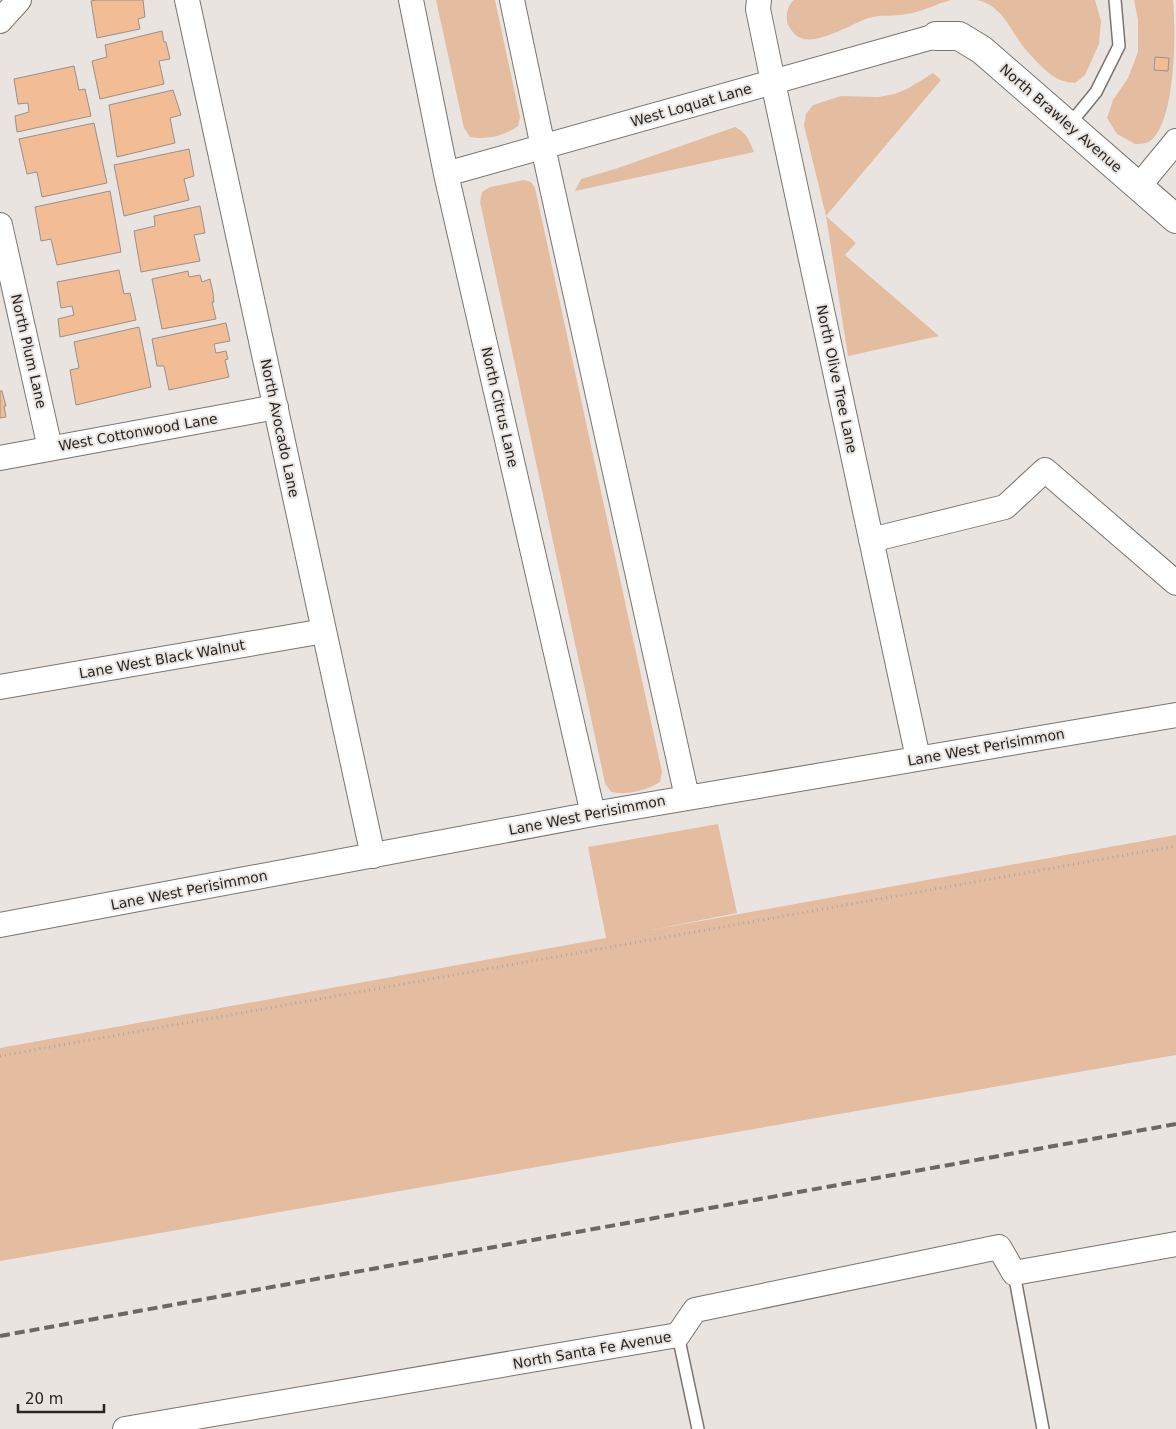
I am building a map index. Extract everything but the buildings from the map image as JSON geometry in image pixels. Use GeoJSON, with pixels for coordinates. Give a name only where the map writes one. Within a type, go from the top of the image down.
{"type":"FeatureCollection","features":[{"type":"Feature","properties":{"kind":"street"},"geometry":{"type":"LineString","coordinates":[[0,21],[19,0]]}},
{"type":"Feature","properties":{"kind":"street","name":"North Avocado Lane"},"geometry":{"type":"LineString","coordinates":[[187,0],[373,856]]}},
{"type":"Feature","properties":{"kind":"street","name":"North Citrus Lane"},"geometry":{"type":"LineString","coordinates":[[411,0],[446,174],[594,814]]}},
{"type":"Feature","properties":{"kind":"street"},"geometry":{"type":"LineString","coordinates":[[512,0],[687,797]]}},
{"type":"Feature","properties":{"kind":"street","name":"North Olive Tree Lane"},"geometry":{"type":"LineString","coordinates":[[759,0],[758,9],[918,758]]}},
{"type":"Feature","properties":{"kind":"street","name":"West Loquat Lane"},"geometry":{"type":"LineString","coordinates":[[446,174],[936,36]]}},
{"type":"Feature","properties":{"kind":"street","name":"North Brawley Avenue"},"geometry":{"type":"LineString","coordinates":[[936,36],[959,36],[982,50],[1175,215]]}},
{"type":"Feature","properties":{"kind":"street"},"geometry":{"type":"LineString","coordinates":[[1139,186],[1176,141]]}},
{"type":"Feature","properties":{"kind":"street","name":"North Plum Lane"},"geometry":{"type":"LineString","coordinates":[[0,225],[50,448]]}},
{"type":"Feature","properties":{"kind":"street","name":"West Cottonwood Lane"},"geometry":{"type":"LineString","coordinates":[[0,458],[276,407]]}},
{"type":"Feature","properties":{"kind":"street"},"geometry":{"type":"LineString","coordinates":[[871,540],[1005,507],[1045,470],[1176,583]]}},
{"type":"Feature","properties":{"kind":"street","name":"Lane West Black Walnut"},"geometry":{"type":"LineString","coordinates":[[0,687],[324,631]]}},
{"type":"Feature","properties":{"kind":"street","name":"Lane West Perisimmon"},"geometry":{"type":"LineString","coordinates":[[0,926],[687,797],[1176,715]]}},
{"type":"Feature","properties":{"kind":"street"},"geometry":{"type":"LineString","coordinates":[[1014,1273],[1176,1244]]}},
{"type":"Feature","properties":{"kind":"street","name":"North Santa Fe Avenue"},"geometry":{"type":"LineString","coordinates":[[125,1429],[678,1335],[695,1310],[999,1247],[1014,1273]]}},
{"type":"Feature","properties":{"kind":"lane"},"geometry":{"type":"LineString","coordinates":[[1069,125],[1096,92],[1119,46],[1115,0]]}},
{"type":"Feature","properties":{"kind":"lane"},"geometry":{"type":"LineString","coordinates":[[1014,1273],[1043,1429]]}},
{"type":"Feature","properties":{"kind":"lane"},"geometry":{"type":"LineString","coordinates":[[678,1335],[698,1429]]}},
{"type":"Feature","properties":{"kind":"path"},"geometry":{"type":"LineString","coordinates":[[0,1056],[1176,846]]}},
{"type":"Feature","properties":{"kind":"shaded area"},"geometry":{"type":"Polygon","coordinates":[[[436,0],[495,0],[520,117],[518,126],[495,136],[482,138],[470,137],[464,128],[436,0]]]}},
{"type":"Feature","properties":{"kind":"shaded area"},"geometry":{"type":"Polygon","coordinates":[[[794,0],[951,0],[913,13],[869,18],[829,35],[808,39],[799,37],[792,31],[788,23],[788,9],[794,0]]]}},
{"type":"Feature","properties":{"kind":"shaded area"},"geometry":{"type":"Polygon","coordinates":[[[977,0],[1095,0],[1101,21],[1099,44],[1085,75],[1075,83],[1066,82],[1053,76],[1026,50],[998,11],[992,6],[977,0]]]}},
{"type":"Feature","properties":{"kind":"shaded area"},"geometry":{"type":"Polygon","coordinates":[[[1134,0],[1173,0],[1174,14],[1174,53],[1165,115],[1159,131],[1150,141],[1138,144],[1117,134],[1107,118],[1113,100],[1128,78],[1138,52],[1138,20],[1134,0]]]}},
{"type":"Feature","properties":{"kind":"shaded area"},"geometry":{"type":"Polygon","coordinates":[[[933,73],[941,80],[826,216],[804,125],[806,114],[813,105],[841,96],[878,97],[895,94],[909,88],[933,73]]]}},
{"type":"Feature","properties":{"kind":"shaded area"},"geometry":{"type":"Polygon","coordinates":[[[735,127],[745,134],[754,152],[575,191],[581,179],[735,127]]]}},
{"type":"Feature","properties":{"kind":"shaded area"},"geometry":{"type":"Polygon","coordinates":[[[524,180],[531,182],[535,188],[662,772],[660,782],[636,792],[611,792],[605,783],[480,202],[482,192],[490,187],[524,180]]]}},
{"type":"Feature","properties":{"kind":"shaded area"},"geometry":{"type":"Polygon","coordinates":[[[826,216],[856,243],[845,255],[939,336],[848,356],[826,216]]]}},
{"type":"Feature","properties":{"kind":"shaded area"},"geometry":{"type":"Polygon","coordinates":[[[718,824],[737,913],[651,930],[1176,835],[1176,1055],[0,1261],[0,1048],[606,938],[588,847],[718,824]]]}},
{"type":"Feature","properties":{"kind":"railway"},"geometry":{"type":"LineString","coordinates":[[0,1336],[1176,1124]]}}]}
